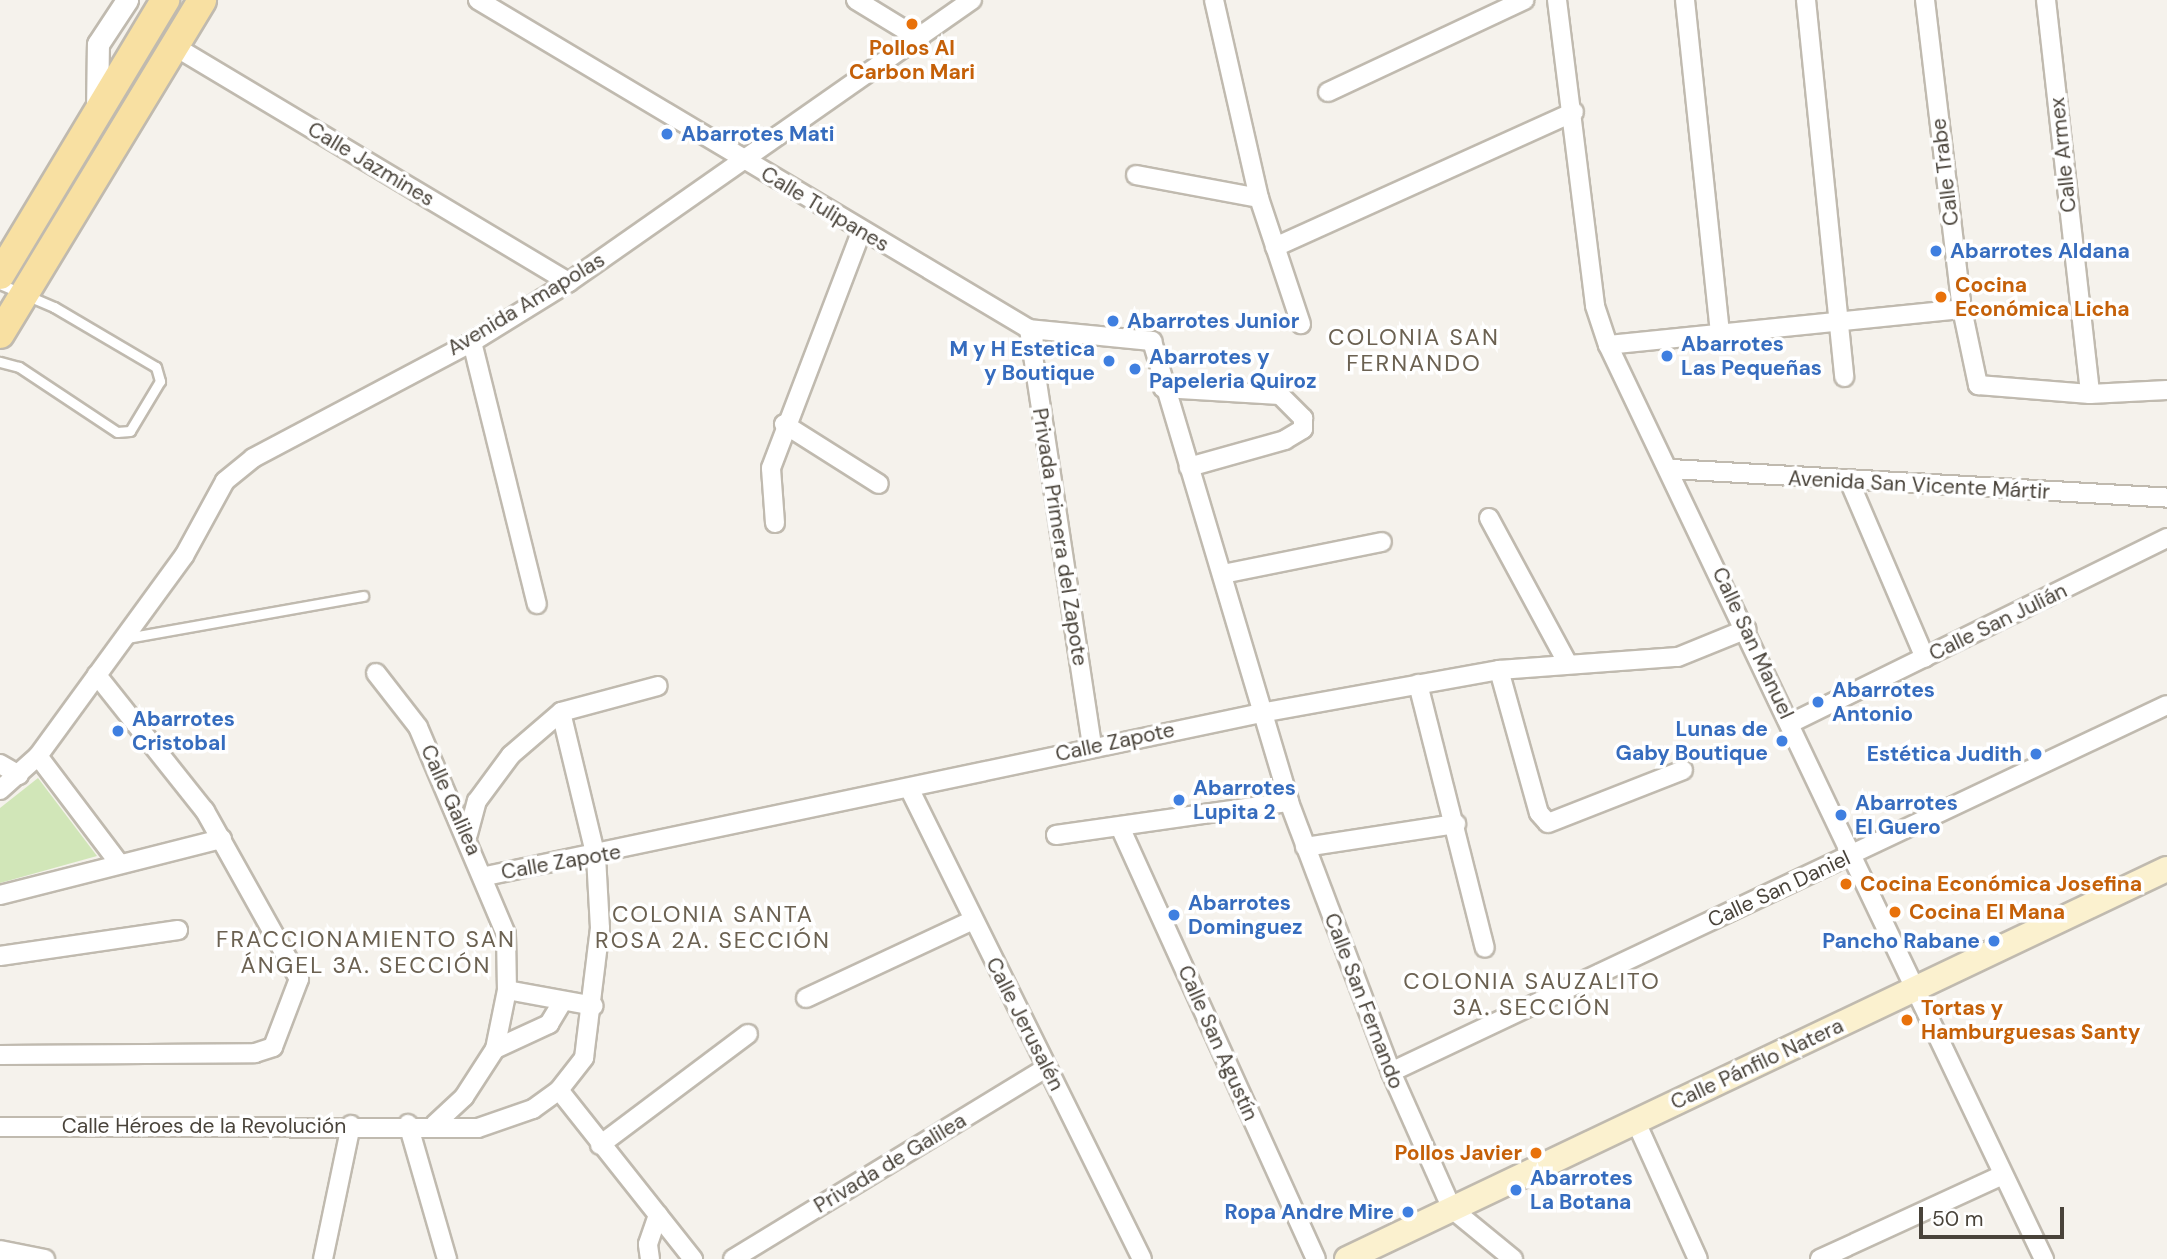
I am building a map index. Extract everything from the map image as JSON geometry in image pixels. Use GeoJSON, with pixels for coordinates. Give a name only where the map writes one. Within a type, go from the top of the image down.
{"type":"FeatureCollection","features":[{"type":"Feature","properties":{"kind":"main road"},"geometry":{"type":"LineString","coordinates":[[0,275],[165,0]]}},
{"type":"Feature","properties":{"kind":"main road"},"geometry":{"type":"LineString","coordinates":[[0,334],[12,290],[202,0]]}},
{"type":"Feature","properties":{"kind":"main road","name":"Calle Pánfilo Natera"},"geometry":{"type":"LineString","coordinates":[[1347,1259],[2167,869]]}},
{"type":"Feature","properties":{"kind":"street"},"geometry":{"type":"LineString","coordinates":[[97,112],[98,44],[127,0]]}},
{"type":"Feature","properties":{"kind":"street","name":"Calle Tulipanes"},"geometry":{"type":"LineString","coordinates":[[478,0],[861,232],[1028,329]]}},
{"type":"Feature","properties":{"kind":"street"},"geometry":{"type":"LineString","coordinates":[[856,0],[920,39]]}},
{"type":"Feature","properties":{"kind":"street","name":"Avenida Amapolas"},"geometry":{"type":"LineString","coordinates":[[0,790],[38,756],[184,556],[226,481],[253,458],[472,342],[569,282],[742,159],[920,39],[972,0]]}},
{"type":"Feature","properties":{"kind":"street"},"geometry":{"type":"LineString","coordinates":[[1214,0],[1259,198],[1301,324]]}},
{"type":"Feature","properties":{"kind":"street"},"geometry":{"type":"LineString","coordinates":[[1328,92],[1524,0]]}},
{"type":"Feature","properties":{"kind":"street","name":"Calle San Manuel"},"geometry":{"type":"LineString","coordinates":[[1557,0],[1574,113],[1595,306],[1608,345],[1671,469],[1851,856],[2044,1259]]}},
{"type":"Feature","properties":{"kind":"street"},"geometry":{"type":"LineString","coordinates":[[1685,0],[1720,333]]}},
{"type":"Feature","properties":{"kind":"street"},"geometry":{"type":"LineString","coordinates":[[1806,0],[1844,377]]}},
{"type":"Feature","properties":{"kind":"street","name":"Calle Trabe"},"geometry":{"type":"LineString","coordinates":[[1925,0],[1962,309],[1978,384],[2090,394]]}},
{"type":"Feature","properties":{"kind":"street","name":"Calle Armex"},"geometry":{"type":"LineString","coordinates":[[2046,0],[2090,394]]}},
{"type":"Feature","properties":{"kind":"street","name":"Calle Jazmines"},"geometry":{"type":"LineString","coordinates":[[173,46],[569,282]]}},
{"type":"Feature","properties":{"kind":"street"},"geometry":{"type":"LineString","coordinates":[[1275,247],[1375,205],[1574,113]]}},
{"type":"Feature","properties":{"kind":"street"},"geometry":{"type":"LineString","coordinates":[[1136,175],[1259,198]]}},
{"type":"Feature","properties":{"kind":"street"},"geometry":{"type":"LineString","coordinates":[[775,523],[771,468],[784,424],[861,232]]}},
{"type":"Feature","properties":{"kind":"street"},"geometry":{"type":"LineString","coordinates":[[1608,345],[1840,324],[1962,309]]}},
{"type":"Feature","properties":{"kind":"street","name":"Calle San Fernando"},"geometry":{"type":"LineString","coordinates":[[1028,329],[1152,341],[1163,388],[1266,712],[1289,802],[1391,1072],[1452,1209],[1513,1259]]}},
{"type":"Feature","properties":{"kind":"street","name":"Privada Primera del Zapote"},"geometry":{"type":"LineString","coordinates":[[1028,329],[1092,745]]}},
{"type":"Feature","properties":{"kind":"street"},"geometry":{"type":"LineString","coordinates":[[472,342],[537,604]]}},
{"type":"Feature","properties":{"kind":"street"},"geometry":{"type":"LineString","coordinates":[[1163,388],[1280,395],[1303,418],[1303,429],[1284,440],[1189,467]]}},
{"type":"Feature","properties":{"kind":"street"},"geometry":{"type":"LineString","coordinates":[[2090,394],[2167,390]]}},
{"type":"Feature","properties":{"kind":"street"},"geometry":{"type":"LineString","coordinates":[[784,424],[879,484]]}},
{"type":"Feature","properties":{"kind":"street","name":"Avenida San Vicente Mártir"},"geometry":{"type":"LineString","coordinates":[[1671,469],[1850,483],[2167,498]]}},
{"type":"Feature","properties":{"kind":"street"},"geometry":{"type":"LineString","coordinates":[[1850,483],[1926,659]]}},
{"type":"Feature","properties":{"kind":"street"},"geometry":{"type":"LineString","coordinates":[[1489,518],[1568,664]]}},
{"type":"Feature","properties":{"kind":"street","name":"Calle San Julián"},"geometry":{"type":"LineString","coordinates":[[1791,723],[1926,659],[2167,538]]}},
{"type":"Feature","properties":{"kind":"street"},"geometry":{"type":"LineString","coordinates":[[1223,573],[1382,542]]}},
{"type":"Feature","properties":{"kind":"street","name":"Calle Zapote"},"geometry":{"type":"LineString","coordinates":[[486,876],[596,857],[1092,745],[1418,684],[1499,670],[1678,657],[1746,629]]}},
{"type":"Feature","properties":{"kind":"street"},"geometry":{"type":"LineString","coordinates":[[1499,670],[1539,813],[1548,823],[1683,770]]}},
{"type":"Feature","properties":{"kind":"street","name":"Calle Galilea"},"geometry":{"type":"LineString","coordinates":[[376,673],[418,727],[486,876],[506,934],[508,990],[495,1049],[464,1097],[435,1124]]}},
{"type":"Feature","properties":{"kind":"street"},"geometry":{"type":"LineString","coordinates":[[0,1055],[256,1054],[273,1046],[299,979],[222,839],[97,675]]}},
{"type":"Feature","properties":{"kind":"street"},"geometry":{"type":"LineString","coordinates":[[1418,684],[1456,824],[1485,948]]}},
{"type":"Feature","properties":{"kind":"street"},"geometry":{"type":"LineString","coordinates":[[468,834],[477,801],[511,755],[561,712],[658,686]]}},
{"type":"Feature","properties":{"kind":"street","name":"Calle San Daniel"},"geometry":{"type":"LineString","coordinates":[[1391,1072],[2167,705]]}},
{"type":"Feature","properties":{"kind":"street"},"geometry":{"type":"LineString","coordinates":[[447,1259],[408,1124],[478,1128],[533,1109],[559,1090],[584,1058],[594,1006],[600,928],[596,857],[561,712]]}},
{"type":"Feature","properties":{"kind":"street"},"geometry":{"type":"LineString","coordinates":[[38,756],[120,863]]}},
{"type":"Feature","properties":{"kind":"street"},"geometry":{"type":"LineString","coordinates":[[0,764],[19,775]]}},
{"type":"Feature","properties":{"kind":"street","name":"Calle Jerusalén"},"geometry":{"type":"LineString","coordinates":[[909,788],[1142,1259]]}},
{"type":"Feature","properties":{"kind":"street"},"geometry":{"type":"LineString","coordinates":[[1056,835],[1289,802]]}},
{"type":"Feature","properties":{"kind":"street"},"geometry":{"type":"LineString","coordinates":[[1305,848],[1456,824]]}},
{"type":"Feature","properties":{"kind":"street","name":"Calle San Agustín"},"geometry":{"type":"LineString","coordinates":[[1120,827],[1316,1259]]}},
{"type":"Feature","properties":{"kind":"street"},"geometry":{"type":"LineString","coordinates":[[0,895],[222,839]]}},
{"type":"Feature","properties":{"kind":"street"},"geometry":{"type":"LineString","coordinates":[[806,998],[973,920]]}},
{"type":"Feature","properties":{"kind":"street"},"geometry":{"type":"LineString","coordinates":[[0,956],[178,930]]}},
{"type":"Feature","properties":{"kind":"street"},"geometry":{"type":"LineString","coordinates":[[508,990],[561,1004],[594,1006]]}},
{"type":"Feature","properties":{"kind":"street"},"geometry":{"type":"LineString","coordinates":[[495,1049],[549,1024],[561,1004]]}},
{"type":"Feature","properties":{"kind":"street"},"geometry":{"type":"LineString","coordinates":[[600,1145],[748,1034]]}},
{"type":"Feature","properties":{"kind":"street","name":"Privada de Galilea"},"geometry":{"type":"LineString","coordinates":[[733,1259],[1047,1068]]}},
{"type":"Feature","properties":{"kind":"street"},"geometry":{"type":"LineString","coordinates":[[559,1090],[693,1259]]}},
{"type":"Feature","properties":{"kind":"street"},"geometry":{"type":"LineString","coordinates":[[1636,1122],[1698,1259]]}},
{"type":"Feature","properties":{"kind":"street","name":"Calle Héroes de la Revolución"},"geometry":{"type":"LineString","coordinates":[[0,1127],[408,1124]]}},
{"type":"Feature","properties":{"kind":"street"},"geometry":{"type":"LineString","coordinates":[[323,1259],[351,1125]]}},
{"type":"Feature","properties":{"kind":"street"},"geometry":{"type":"LineString","coordinates":[[1820,1259],[2003,1175]]}},
{"type":"Feature","properties":{"kind":"street"},"geometry":{"type":"LineString","coordinates":[[650,1259],[648,1244],[657,1215]]}},
{"type":"Feature","properties":{"kind":"street"},"geometry":{"type":"LineString","coordinates":[[0,1251],[45,1259]]}},
{"type":"Feature","properties":{"kind":"lane"},"geometry":{"type":"LineString","coordinates":[[0,362],[19,367],[117,432],[130,431],[160,381],[156,367],[12,290]]}},
{"type":"Feature","properties":{"kind":"lane"},"geometry":{"type":"LineString","coordinates":[[125,639],[363,596]]}},
{"type":"Feature","properties":{"kind":"green space"},"geometry":{"type":"Polygon","coordinates":[[[38,778],[97,856],[0,883],[0,808],[38,778]]]}},
{"type":"Feature","properties":{"kind":"place","name":"Pollos Al Carbon Mari"},"geometry":{"type":"Point","coordinates":[912,24]}},
{"type":"Feature","properties":{"kind":"place","name":"Abarrotes Mati"},"geometry":{"type":"Point","coordinates":[667,134]}},
{"type":"Feature","properties":{"kind":"place","name":"Abarrotes Aldana"},"geometry":{"type":"Point","coordinates":[1936,251]}},
{"type":"Feature","properties":{"kind":"place","name":"Cocina Económica Licha"},"geometry":{"type":"Point","coordinates":[1941,297]}},
{"type":"Feature","properties":{"kind":"place","name":"Abarrotes Junior"},"geometry":{"type":"Point","coordinates":[1113,321]}},
{"type":"Feature","properties":{"kind":"place","name":"Abarrotes Las Pequeñas"},"geometry":{"type":"Point","coordinates":[1667,356]}},
{"type":"Feature","properties":{"kind":"place","name":"M y H Estetica y Boutique"},"geometry":{"type":"Point","coordinates":[1109,361]}},
{"type":"Feature","properties":{"kind":"place","name":"Abarrotes y Papeleria Quiroz"},"geometry":{"type":"Point","coordinates":[1135,369]}},
{"type":"Feature","properties":{"kind":"place","name":"Abarrotes Antonio"},"geometry":{"type":"Point","coordinates":[1818,702]}},
{"type":"Feature","properties":{"kind":"place","name":"Abarrotes Cristobal"},"geometry":{"type":"Point","coordinates":[118,731]}},
{"type":"Feature","properties":{"kind":"place","name":"Lunas de Gaby Boutique"},"geometry":{"type":"Point","coordinates":[1782,741]}},
{"type":"Feature","properties":{"kind":"place","name":"Estética Judith"},"geometry":{"type":"Point","coordinates":[2036,754]}},
{"type":"Feature","properties":{"kind":"place","name":"Abarrotes Lupita 2"},"geometry":{"type":"Point","coordinates":[1179,800]}},
{"type":"Feature","properties":{"kind":"place","name":"Abarrotes El Guero"},"geometry":{"type":"Point","coordinates":[1841,815]}},
{"type":"Feature","properties":{"kind":"place","name":"Cocina Económica Josefina"},"geometry":{"type":"Point","coordinates":[1846,884]}},
{"type":"Feature","properties":{"kind":"place","name":"Cocina El Mana"},"geometry":{"type":"Point","coordinates":[1895,912]}},
{"type":"Feature","properties":{"kind":"place","name":"Abarrotes Dominguez"},"geometry":{"type":"Point","coordinates":[1174,915]}},
{"type":"Feature","properties":{"kind":"place","name":"Pancho Rabane"},"geometry":{"type":"Point","coordinates":[1994,941]}},
{"type":"Feature","properties":{"kind":"place","name":"Tortas y Hamburguesas Santy"},"geometry":{"type":"Point","coordinates":[1907,1020]}},
{"type":"Feature","properties":{"kind":"place","name":"Pollos Javier"},"geometry":{"type":"Point","coordinates":[1536,1153]}},
{"type":"Feature","properties":{"kind":"place","name":"Abarrotes La Botana"},"geometry":{"type":"Point","coordinates":[1516,1190]}},
{"type":"Feature","properties":{"kind":"place","name":"Ropa Andre Mire"},"geometry":{"type":"Point","coordinates":[1408,1212]}},
{"type":"Feature","properties":{"kind":"district","name":"COLONIA SAN FERNANDO"},"geometry":{"type":"Point","coordinates":[1414,350]}},
{"type":"Feature","properties":{"kind":"district","name":"COLONIA SANTA ROSA 2A. SECCIÓN"},"geometry":{"type":"Point","coordinates":[713,927]}},
{"type":"Feature","properties":{"kind":"district","name":"FRACCIONAMIENTO SAN ÁNGEL 3A. SECCIÓN"},"geometry":{"type":"Point","coordinates":[366,952]}},
{"type":"Feature","properties":{"kind":"district","name":"COLONIA SAUZALITO 3A. SECCIÓN"},"geometry":{"type":"Point","coordinates":[1532,994]}}]}
